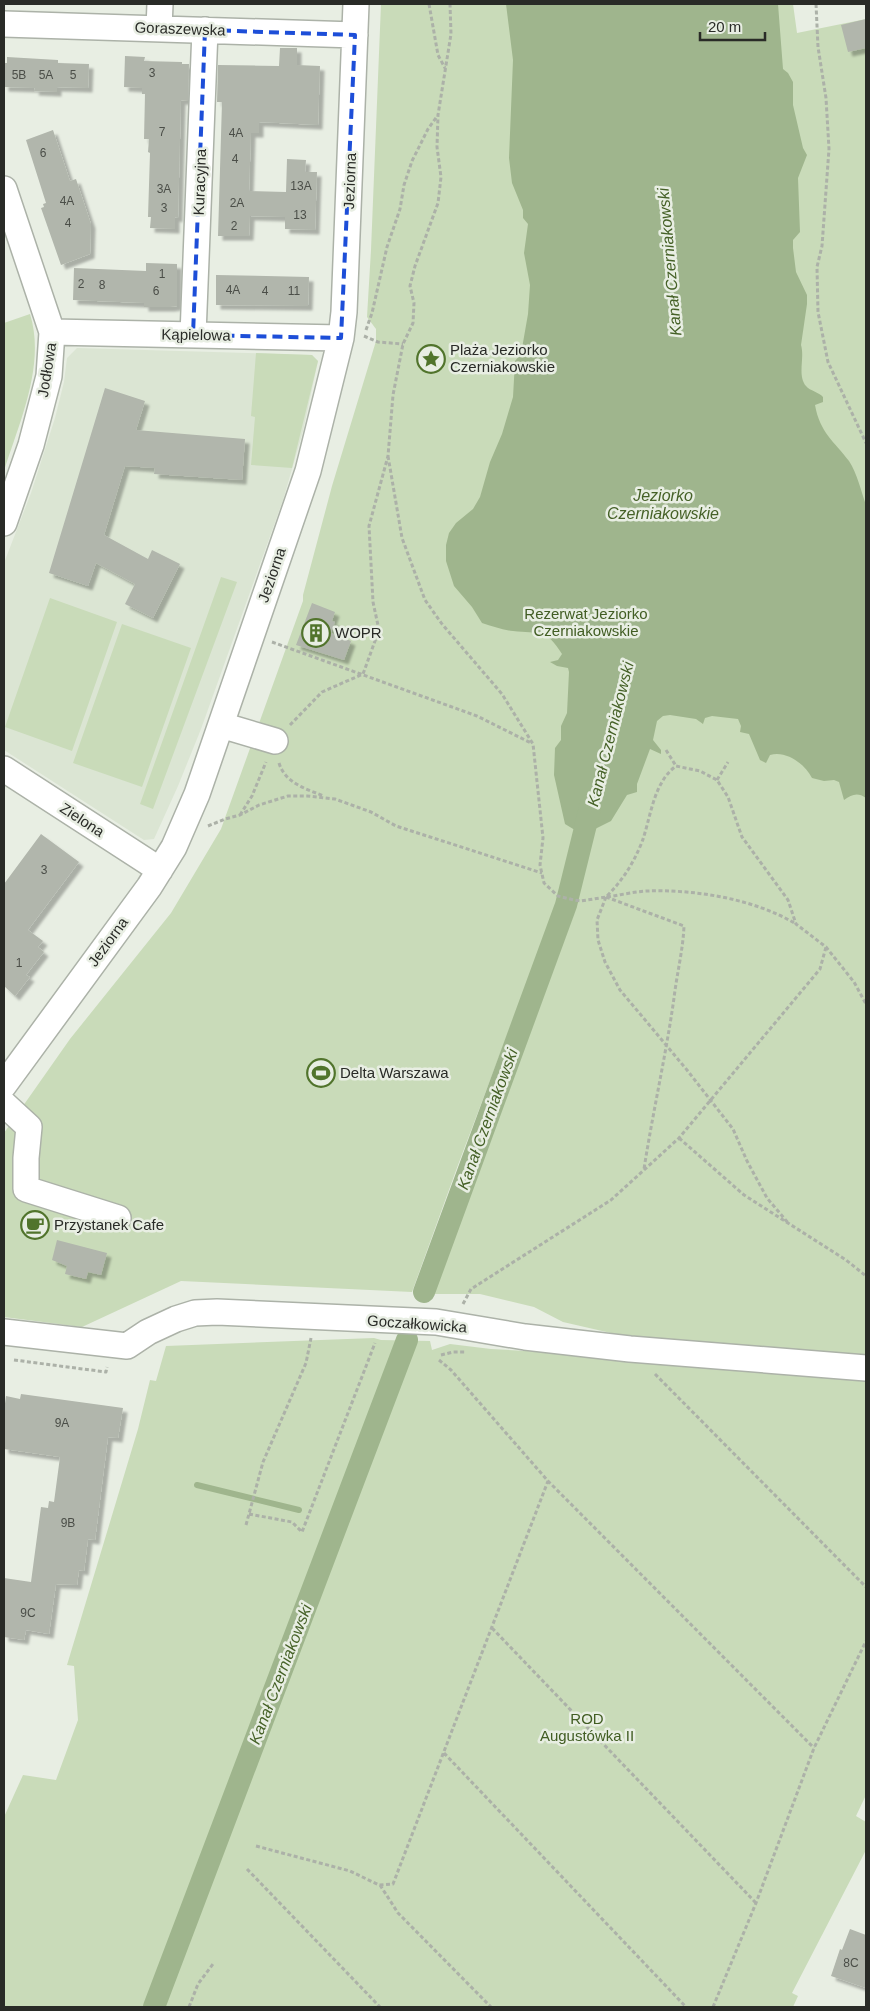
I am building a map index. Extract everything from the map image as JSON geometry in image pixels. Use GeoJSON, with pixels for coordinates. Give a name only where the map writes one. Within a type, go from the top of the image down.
{"type":"FeatureCollection","features":[{"type":"Feature","properties":{"kind":"street"},"geometry":{"type":"LineString","coordinates":[[159,28],[160,4]]}},
{"type":"Feature","properties":{"kind":"street","name":"Jeziorna"},"geometry":{"type":"LineString","coordinates":[[4,1085],[160,870],[174,847],[197,794],[352,337],[344,303],[356,4]]}},
{"type":"Feature","properties":{"kind":"street","name":"Goraszewska"},"geometry":{"type":"LineString","coordinates":[[4,24],[355,35]]}},
{"type":"Feature","properties":{"kind":"street","name":"Kuracyjna"},"geometry":{"type":"LineString","coordinates":[[193,335],[205,30]]}},
{"type":"Feature","properties":{"kind":"street","name":"Jodłowa"},"geometry":{"type":"LineString","coordinates":[[4,189],[8,216],[52,332],[52,350],[47,384],[25,461],[4,523]]}},
{"type":"Feature","properties":{"kind":"street","name":"Kąpielowa"},"geometry":{"type":"LineString","coordinates":[[52,332],[352,337]]}},
{"type":"Feature","properties":{"kind":"street"},"geometry":{"type":"LineString","coordinates":[[221,725],[276,748]]}},
{"type":"Feature","properties":{"kind":"street","name":"Zielona"},"geometry":{"type":"LineString","coordinates":[[4,769],[160,870]]}},
{"type":"Feature","properties":{"kind":"street"},"geometry":{"type":"LineString","coordinates":[[4,1104],[29,1127],[26,1189],[118,1218]]}},
{"type":"Feature","properties":{"kind":"street","name":"Goczałkowicka"},"geometry":{"type":"LineString","coordinates":[[4,1332],[127,1346],[148,1332],[195,1313],[217,1312],[451,1324],[525,1337],[621,1348],[866,1368]]}},
{"type":"Feature","properties":{"kind":"path"},"geometry":{"type":"LineString","coordinates":[[430,4],[438,55],[446,69]]}},
{"type":"Feature","properties":{"kind":"path"},"geometry":{"type":"LineString","coordinates":[[363,674],[379,630],[373,602],[369,526],[388,456],[393,395],[404,344],[412,322],[414,303],[410,286],[415,266],[438,203],[441,177],[437,147],[438,115],[451,34],[450,4]]}},
{"type":"Feature","properties":{"kind":"path"},"geometry":{"type":"LineString","coordinates":[[816,4],[818,47],[826,98],[829,149],[822,246],[817,267],[818,312],[828,362],[866,442]]}},
{"type":"Feature","properties":{"kind":"path"},"geometry":{"type":"LineString","coordinates":[[404,344],[352,337],[372,313],[387,247],[400,209],[404,185],[412,161],[438,115]]}},
{"type":"Feature","properties":{"kind":"path"},"geometry":{"type":"LineString","coordinates":[[388,456],[402,538],[425,600],[442,624],[502,694],[532,744],[543,838],[540,864],[544,883],[558,896],[574,900],[645,892],[674,892],[755,905],[779,914],[796,924],[826,947],[854,982],[866,1004]]}},
{"type":"Feature","properties":{"kind":"path"},"geometry":{"type":"LineString","coordinates":[[252,635],[478,716],[532,744]]}},
{"type":"Feature","properties":{"kind":"path"},"geometry":{"type":"LineString","coordinates":[[276,748],[283,774],[303,788],[371,812],[396,826],[542,874]]}},
{"type":"Feature","properties":{"kind":"path"},"geometry":{"type":"LineString","coordinates":[[666,750],[676,766],[700,772],[717,780],[728,797],[742,836],[788,900],[796,924]]}},
{"type":"Feature","properties":{"kind":"path"},"geometry":{"type":"LineString","coordinates":[[717,780],[728,762]]}},
{"type":"Feature","properties":{"kind":"path"},"geometry":{"type":"LineString","coordinates":[[676,766],[664,778],[642,841],[629,871],[606,897],[597,920],[598,940],[606,962],[620,990],[711,1099],[733,1129],[747,1161],[767,1198],[789,1224]]}},
{"type":"Feature","properties":{"kind":"path"},"geometry":{"type":"LineString","coordinates":[[184,824],[206,826],[240,815],[259,804],[288,796],[329,798]]}},
{"type":"Feature","properties":{"kind":"path"},"geometry":{"type":"LineString","coordinates":[[606,897],[684,926],[683,948],[644,1170]]}},
{"type":"Feature","properties":{"kind":"path"},"geometry":{"type":"LineString","coordinates":[[451,1324],[471,1289],[611,1200],[679,1138],[820,969],[826,947]]}},
{"type":"Feature","properties":{"kind":"path"},"geometry":{"type":"LineString","coordinates":[[679,1138],[744,1195],[846,1260],[866,1276]]}},
{"type":"Feature","properties":{"kind":"path"},"geometry":{"type":"LineString","coordinates":[[246,1525],[264,1462],[306,1363],[315,1317]]}},
{"type":"Feature","properties":{"kind":"path"},"geometry":{"type":"LineString","coordinates":[[249,1514],[292,1522],[302,1532],[374,1350],[381,1320]]}},
{"type":"Feature","properties":{"kind":"path"},"geometry":{"type":"LineString","coordinates":[[441,1355],[453,1352],[469,1353]]}},
{"type":"Feature","properties":{"kind":"path"},"geometry":{"type":"LineString","coordinates":[[14,1360],[106,1372]]}},
{"type":"Feature","properties":{"kind":"path"},"geometry":{"type":"LineString","coordinates":[[439,1360],[451,1370],[548,1481],[814,1748]]}},
{"type":"Feature","properties":{"kind":"path"},"geometry":{"type":"LineString","coordinates":[[652,1371],[866,1588]]}},
{"type":"Feature","properties":{"kind":"path"},"geometry":{"type":"LineString","coordinates":[[256,1846],[350,1871],[379,1885],[393,1884],[548,1481]]}},
{"type":"Feature","properties":{"kind":"path"},"geometry":{"type":"LineString","coordinates":[[492,1628],[756,1903]]}},
{"type":"Feature","properties":{"kind":"path"},"geometry":{"type":"LineString","coordinates":[[713,2007],[756,1903],[814,1748],[866,1641]]}},
{"type":"Feature","properties":{"kind":"path"},"geometry":{"type":"LineString","coordinates":[[444,1752],[686,2007]]}},
{"type":"Feature","properties":{"kind":"path"},"geometry":{"type":"LineString","coordinates":[[247,1869],[380,2007]]}},
{"type":"Feature","properties":{"kind":"path"},"geometry":{"type":"LineString","coordinates":[[379,1885],[398,1913],[491,2007]]}},
{"type":"Feature","properties":{"kind":"path"},"geometry":{"type":"LineString","coordinates":[[189,2007],[198,1984],[213,1964]]}},
{"type":"Feature","properties":{"kind":"highlighted area"},"geometry":{"type":"Polygon","coordinates":[[[205,30],[355,35],[341,338],[193,335],[205,30]]]}},
{"type":"Feature","properties":{"kind":"shaded area"},"geometry":{"type":"Polygon","coordinates":[[[77,348],[312,355],[318,361],[303,431],[283,500],[201,729],[154,839],[144,840],[4,750],[4,563],[31,493],[55,418],[64,382],[67,358],[77,348]]]}},
{"type":"Feature","properties":{"kind":"green space","name":"Rezerwat Jeziorko Czerniakowskie"},"geometry":{"type":"Polygon","coordinates":[[[381,4],[793,4],[797,33],[866,19],[866,1356],[723,1343],[637,1339],[563,1322],[534,1307],[480,1294],[434,1294],[576,908],[557,903],[412,1292],[181,1281],[82,1327],[4,1317],[4,1133],[70,1039],[171,913],[221,829],[303,601],[332,486],[376,341],[376,329],[367,317],[381,4]]]}},
{"type":"Feature","properties":{"kind":"green space"},"geometry":{"type":"Polygon","coordinates":[[[30,314],[34,333],[33,373],[29,394],[4,471],[4,323],[30,314]]]}},
{"type":"Feature","properties":{"kind":"green space"},"geometry":{"type":"Polygon","coordinates":[[[256,353],[312,355],[318,361],[292,468],[251,465],[255,417],[251,416],[256,353]]]}},
{"type":"Feature","properties":{"kind":"green space"},"geometry":{"type":"Polygon","coordinates":[[[221,577],[237,582],[153,809],[140,804],[221,577]]]}},
{"type":"Feature","properties":{"kind":"green space"},"geometry":{"type":"Polygon","coordinates":[[[50,598],[117,622],[72,751],[5,727],[50,598]]]}},
{"type":"Feature","properties":{"kind":"green space"},"geometry":{"type":"Polygon","coordinates":[[[122,624],[191,648],[142,787],[73,763],[122,624]]]}},
{"type":"Feature","properties":{"kind":"green space","name":"ROD Augustówka II"},"geometry":{"type":"Polygon","coordinates":[[[374,1338],[381,1340],[430,1341],[432,1350],[450,1344],[491,1349],[670,1359],[866,1381],[866,1795],[856,1816],[866,1822],[866,1850],[792,1993],[798,1996],[793,2007],[4,2007],[4,1817],[23,1775],[56,1780],[78,1720],[74,1666],[67,1665],[138,1429],[150,1380],[156,1381],[166,1346],[374,1338]]]}},
{"type":"Feature","properties":{"kind":"water","name":"Jeziorko Czerniakowskie"},"geometry":{"type":"Polygon","coordinates":[[[506,4],[778,4],[783,69],[788,73],[793,82],[793,105],[803,148],[807,155],[798,178],[800,232],[793,240],[796,272],[807,295],[801,345],[802,377],[803,382],[808,388],[823,397],[823,402],[815,405],[820,423],[852,466],[866,505],[866,798],[855,794],[844,800],[839,782],[812,778],[800,763],[788,756],[770,755],[766,763],[760,760],[749,734],[740,732],[741,726],[738,719],[712,716],[705,718],[703,724],[696,719],[670,715],[663,716],[657,721],[653,740],[661,750],[661,754],[650,749],[637,784],[637,792],[627,795],[611,821],[583,835],[565,824],[554,775],[555,748],[561,740],[561,726],[567,713],[569,672],[568,668],[557,666],[550,662],[558,660],[562,654],[551,640],[541,634],[497,628],[482,623],[472,607],[454,586],[446,561],[446,545],[449,533],[456,523],[473,509],[480,497],[513,397],[515,361],[521,354],[528,314],[530,285],[524,253],[528,224],[523,218],[523,210],[512,183],[509,158],[513,60],[506,4]]]}},
{"type":"Feature","properties":{"kind":"building"},"geometry":{"type":"Polygon","coordinates":[[[866,19],[866,48],[848,52],[841,25],[866,19]]]}},
{"type":"Feature","properties":{"kind":"building"},"geometry":{"type":"Polygon","coordinates":[[[280,48],[297,48],[297,65],[320,66],[318,125],[259,122],[259,133],[251,133],[249,191],[286,192],[287,159],[306,160],[305,172],[317,172],[315,230],[285,229],[285,217],[250,216],[249,236],[218,236],[222,102],[217,102],[218,65],[279,66],[280,48]]]}},
{"type":"Feature","properties":{"kind":"building"},"geometry":{"type":"Polygon","coordinates":[[[125,56],[145,57],[144,61],[182,62],[182,64],[189,64],[188,101],[181,100],[178,218],[175,217],[175,229],[150,228],[151,217],[148,217],[150,153],[148,152],[149,139],[144,139],[145,94],[142,94],[142,88],[124,87],[125,56]]]}},
{"type":"Feature","properties":{"kind":"building"},"geometry":{"type":"Polygon","coordinates":[[[7,57],[58,60],[58,63],[89,64],[88,88],[57,87],[57,92],[34,91],[35,88],[4,87],[4,63],[7,63],[7,57]]]}},
{"type":"Feature","properties":{"kind":"building"},"geometry":{"type":"Polygon","coordinates":[[[53,130],[70,181],[76,179],[91,224],[90,254],[61,265],[41,208],[46,203],[26,140],[53,130]]]}},
{"type":"Feature","properties":{"kind":"building"},"geometry":{"type":"Polygon","coordinates":[[[146,263],[177,264],[177,306],[144,307],[144,303],[73,300],[74,268],[146,271],[146,263]]]}},
{"type":"Feature","properties":{"kind":"building"},"geometry":{"type":"Polygon","coordinates":[[[216,275],[309,277],[308,306],[216,305],[216,275]]]}},
{"type":"Feature","properties":{"kind":"building"},"geometry":{"type":"Polygon","coordinates":[[[105,388],[145,401],[136,430],[245,439],[242,480],[154,474],[155,468],[125,466],[104,535],[148,559],[152,550],[180,564],[153,618],[125,604],[135,584],[96,563],[88,586],[49,573],[105,388]]]}},
{"type":"Feature","properties":{"kind":"building","name":"WOPR"},"geometry":{"type":"Polygon","coordinates":[[[312,603],[335,612],[332,621],[335,622],[331,633],[351,641],[344,660],[296,645],[312,603]]]}},
{"type":"Feature","properties":{"kind":"building"},"geometry":{"type":"Polygon","coordinates":[[[41,834],[79,862],[28,930],[43,941],[38,947],[44,952],[26,975],[30,977],[15,996],[4,986],[4,884],[41,834]]]}},
{"type":"Feature","properties":{"kind":"building"},"geometry":{"type":"Polygon","coordinates":[[[57,1240],[107,1253],[101,1275],[88,1272],[86,1279],[65,1274],[67,1266],[52,1260],[57,1240]]]}},
{"type":"Feature","properties":{"kind":"building"},"geometry":{"type":"Polygon","coordinates":[[[21,1394],[123,1408],[118,1438],[108,1437],[95,1540],[88,1539],[84,1571],[79,1570],[77,1585],[56,1584],[49,1634],[26,1630],[24,1640],[4,1637],[4,1578],[31,1582],[41,1507],[48,1508],[49,1501],[54,1502],[60,1457],[4,1449],[6,1396],[20,1399],[21,1394]]]}},
{"type":"Feature","properties":{"kind":"building"},"geometry":{"type":"Polygon","coordinates":[[[850,1929],[866,1935],[866,1988],[831,1976],[840,1949],[842,1950],[850,1929]]]}},
{"type":"Feature","properties":{"kind":"waterway","name":"Kanał Czerniakowski"},"geometry":{"type":"LineString","coordinates":[[424,1292],[566,905],[591,804]]}},
{"type":"Feature","properties":{"kind":"waterway","name":"Kanał Czerniakowski"},"geometry":{"type":"LineString","coordinates":[[154,2007],[407,1340]]}},
{"type":"Feature","properties":{"kind":"waterway"},"geometry":{"type":"LineString","coordinates":[[197,1485],[299,1510]]}},
{"type":"Feature","properties":{"kind":"place","name":"Plaża Jeziorko Czerniakowskie"},"geometry":{"type":"Point","coordinates":[431,359]}},
{"type":"Feature","properties":{"kind":"place","name":"WOPR"},"geometry":{"type":"Point","coordinates":[316,633]}},
{"type":"Feature","properties":{"kind":"place","name":"Delta Warszawa"},"geometry":{"type":"Point","coordinates":[321,1073]}},
{"type":"Feature","properties":{"kind":"place","name":"Przystanek Cafe"},"geometry":{"type":"Point","coordinates":[35,1225]}}]}
